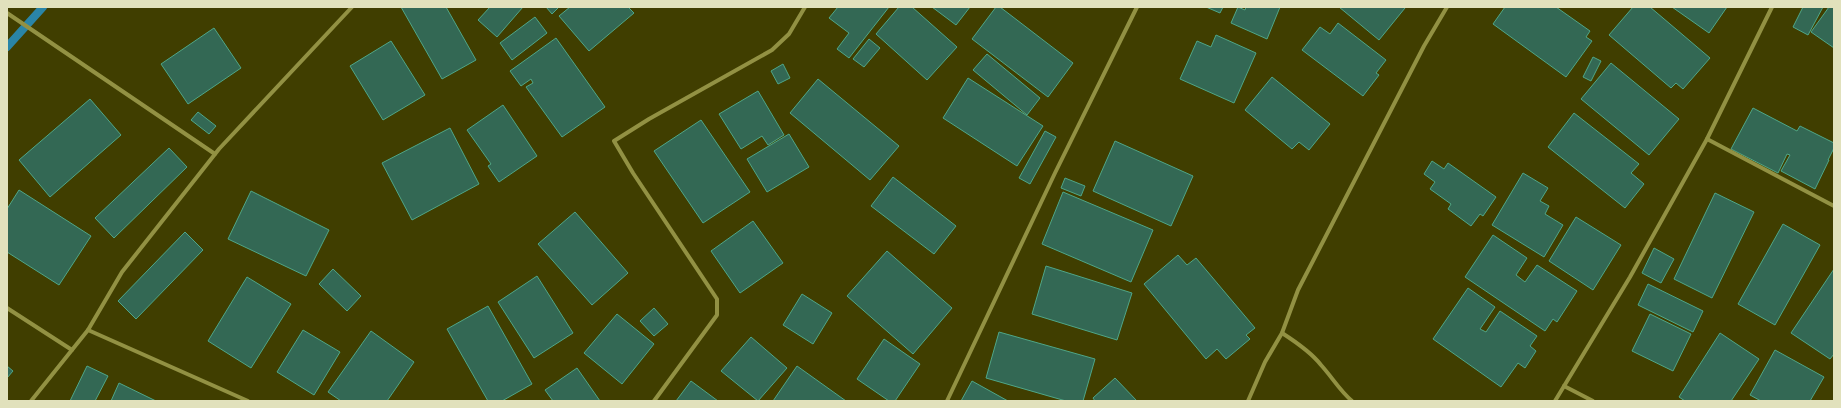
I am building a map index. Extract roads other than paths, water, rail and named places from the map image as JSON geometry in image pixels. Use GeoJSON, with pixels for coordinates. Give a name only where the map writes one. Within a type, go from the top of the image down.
{"type":"FeatureCollection","features":[{"type":"Feature","properties":{"kind":"street"},"geometry":{"type":"LineString","coordinates":[[32,401],[88,330],[122,272],[215,154],[352,7]]}},
{"type":"Feature","properties":{"kind":"street"},"geometry":{"type":"LineString","coordinates":[[654,401],[717,315],[716,299],[712,289],[633,173],[614,141],[649,119],[772,50],[789,34],[805,7]]}},
{"type":"Feature","properties":{"kind":"street"},"geometry":{"type":"LineString","coordinates":[[947,401],[1054,173],[1137,7]]}},
{"type":"Feature","properties":{"kind":"street"},"geometry":{"type":"LineString","coordinates":[[1248,401],[1265,362],[1282,333],[1298,290],[1424,46],[1447,7]]}},
{"type":"Feature","properties":{"kind":"street"},"geometry":{"type":"LineString","coordinates":[[1554,401],[1630,277],[1707,139],[1772,7]]}},
{"type":"Feature","properties":{"kind":"street"},"geometry":{"type":"LineString","coordinates":[[7,13],[215,154]]}},
{"type":"Feature","properties":{"kind":"street"},"geometry":{"type":"LineString","coordinates":[[1707,139],[1834,206]]}},
{"type":"Feature","properties":{"kind":"street"},"geometry":{"type":"LineString","coordinates":[[7,308],[72,350]]}},
{"type":"Feature","properties":{"kind":"street"},"geometry":{"type":"LineString","coordinates":[[88,330],[248,401]]}},
{"type":"Feature","properties":{"kind":"street"},"geometry":{"type":"LineString","coordinates":[[1282,333],[1303,347],[1352,401]]}},
{"type":"Feature","properties":{"kind":"street"},"geometry":{"type":"LineString","coordinates":[[1564,386],[1594,401]]}},
{"type":"Feature","properties":{"kind":"waterway"},"geometry":{"type":"LineString","coordinates":[[7,47],[43,7]]}}]}
